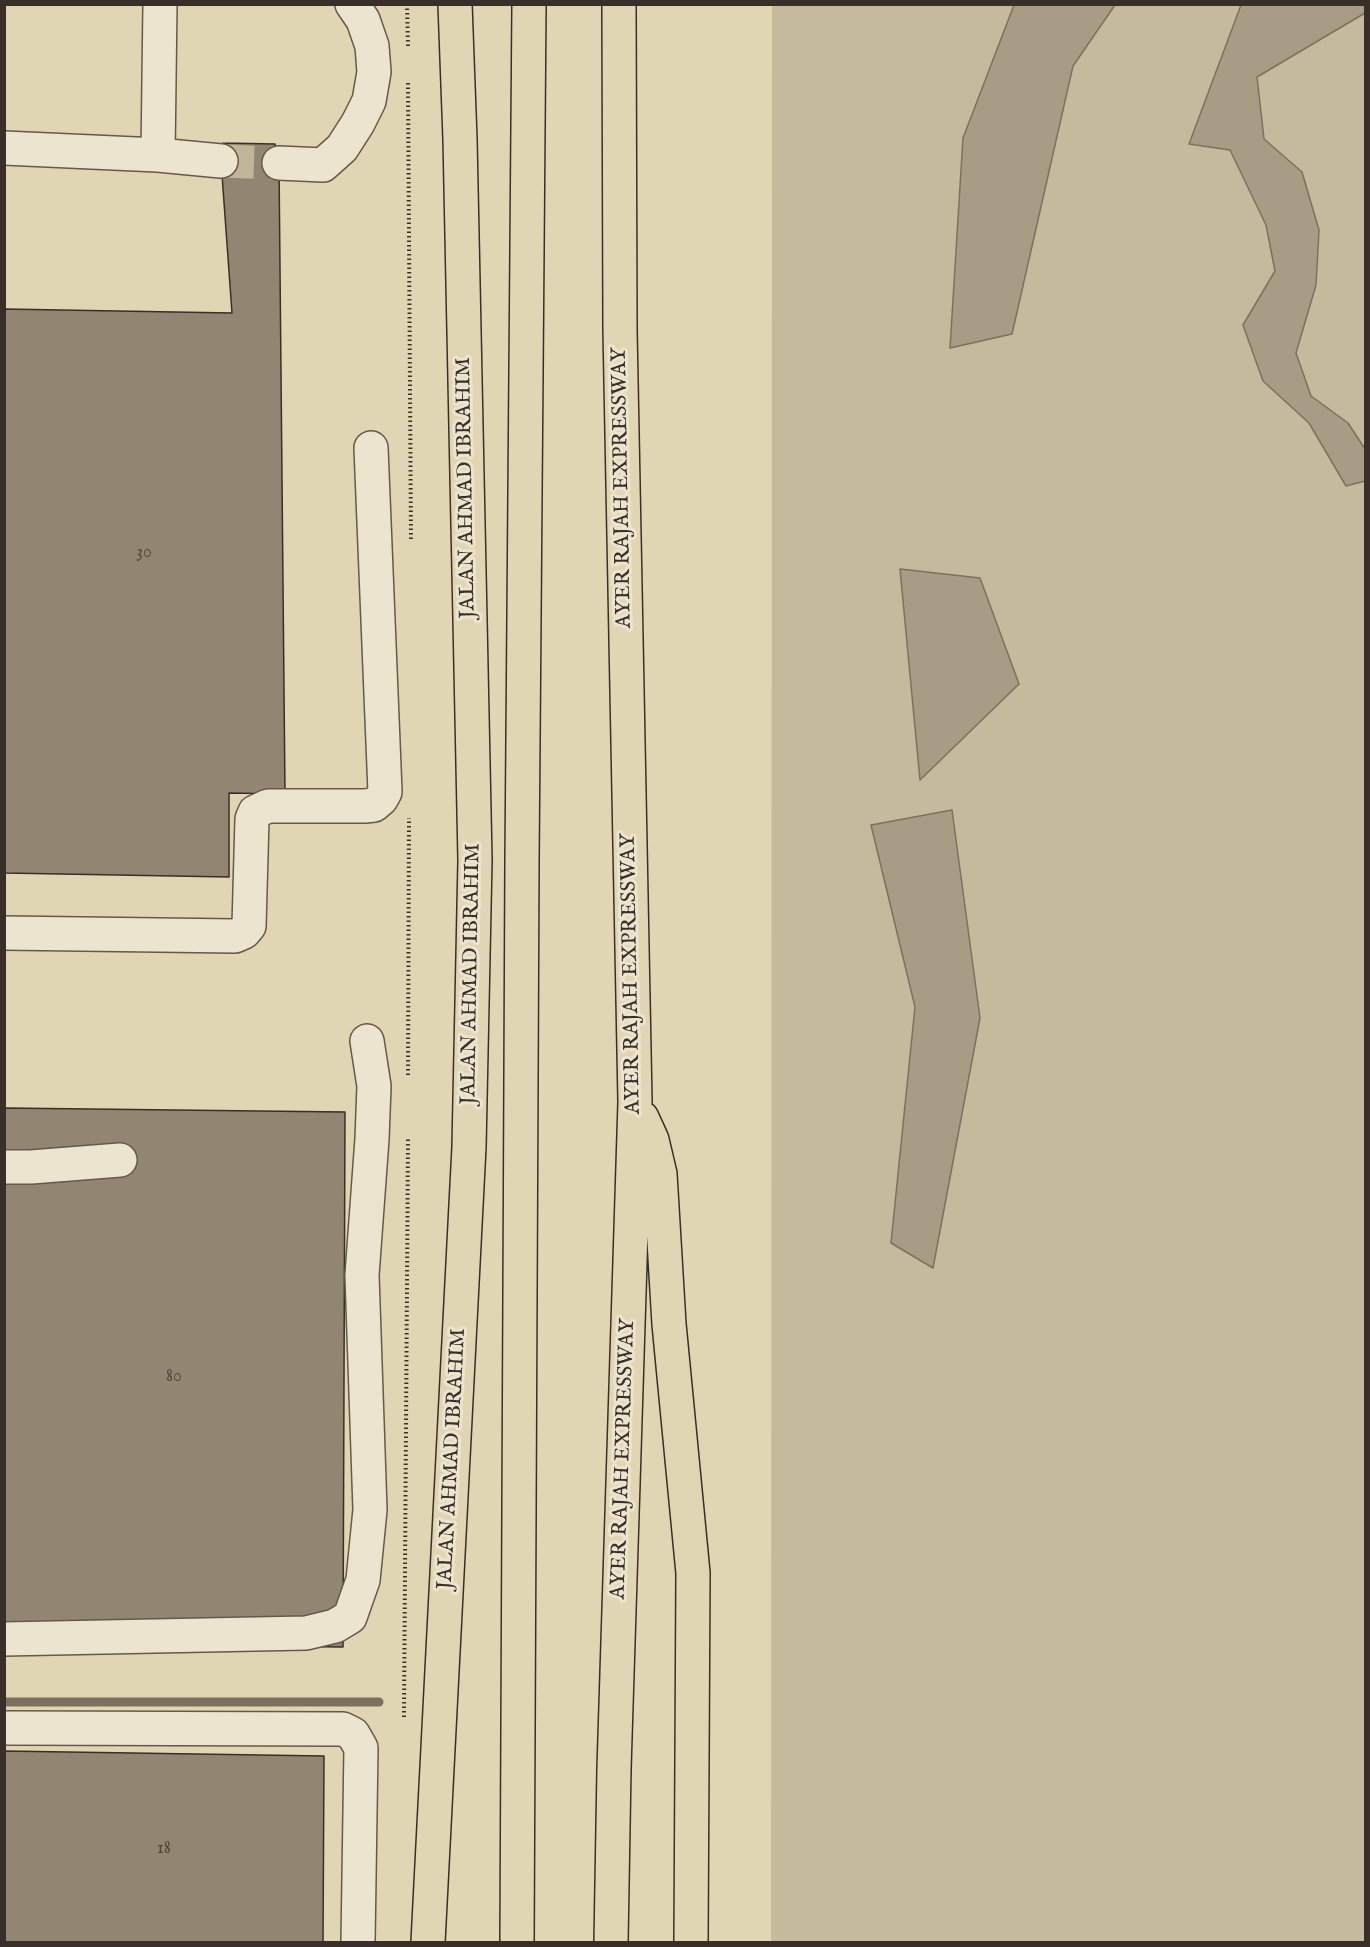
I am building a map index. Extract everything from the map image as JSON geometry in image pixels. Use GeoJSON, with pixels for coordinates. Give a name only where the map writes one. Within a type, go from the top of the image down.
{"type":"FeatureCollection","features":[{"type":"Feature","properties":{"kind":"main road","name":"JALAN AHMAD IBRAHIM"},"geometry":{"type":"LineString","coordinates":[[428,1942],[469,1147],[474,872],[460,139],[455,4]]}},
{"type":"Feature","properties":{"kind":"main road"},"geometry":{"type":"LineString","coordinates":[[517,1942],[529,4]]}},
{"type":"Feature","properties":{"kind":"main road","name":"AYER RAJAH EXPRESSWAY"},"geometry":{"type":"LineString","coordinates":[[611,1942],[614,1770],[635,1102],[620,330],[619,4]]}},
{"type":"Feature","properties":{"kind":"main road"},"geometry":{"type":"LineString","coordinates":[[635,1102],[652,1140],[660,1174],[669,1324],[693,1573],[691,1942]]}},
{"type":"Feature","properties":{"kind":"main road"},"geometry":{"type":"LineString","coordinates":[[502,1942],[517,1767]]}},
{"type":"Feature","properties":{"kind":"lane"},"geometry":{"type":"LineString","coordinates":[[158,155],[160,4]]}},
{"type":"Feature","properties":{"kind":"lane"},"geometry":{"type":"LineString","coordinates":[[279,163],[323,165],[342,148],[369,101],[374,72],[372,46],[363,20],[352,4]]}},
{"type":"Feature","properties":{"kind":"lane"},"geometry":{"type":"LineString","coordinates":[[4,148],[158,155],[221,161]]}},
{"type":"Feature","properties":{"kind":"lane"},"geometry":{"type":"LineString","coordinates":[[4,933],[235,936],[244,932],[249,926],[252,819],[255,812],[268,806],[365,806],[374,805],[381,799],[385,792],[371,448]]}},
{"type":"Feature","properties":{"kind":"lane"},"geometry":{"type":"LineString","coordinates":[[4,1639],[306,1633],[335,1626],[350,1617],[363,1580],[370,1510],[362,1275],[374,1086],[368,1041]]}},
{"type":"Feature","properties":{"kind":"lane"},"geometry":{"type":"LineString","coordinates":[[4,1167],[120,1160]]}},
{"type":"Feature","properties":{"kind":"lane"},"geometry":{"type":"LineString","coordinates":[[4,1728],[343,1729],[353,1734],[361,1748],[358,1942]]}},
{"type":"Feature","properties":{"kind":"path"},"geometry":{"type":"LineString","coordinates":[[407,4],[408,52]]}},
{"type":"Feature","properties":{"kind":"path"},"geometry":{"type":"LineString","coordinates":[[408,76],[411,543]]}},
{"type":"Feature","properties":{"kind":"path"},"geometry":{"type":"LineString","coordinates":[[408,1079],[409,817]]}},
{"type":"Feature","properties":{"kind":"path"},"geometry":{"type":"LineString","coordinates":[[404,1720],[408,1139]]}},
{"type":"Feature","properties":{"kind":"shaded area"},"geometry":{"type":"Polygon","coordinates":[[[772,5],[1365,5],[1365,1942],[771,1942],[772,5]]]}},
{"type":"Feature","properties":{"kind":"shaded area"},"geometry":{"type":"Polygon","coordinates":[[[1014,5],[1115,5],[1073,66],[1012,334],[950,348],[963,138],[1014,5]]]}},
{"type":"Feature","properties":{"kind":"shaded area"},"geometry":{"type":"Polygon","coordinates":[[[1241,5],[1365,5],[1365,13],[1257,77],[1264,139],[1302,172],[1319,230],[1316,285],[1296,353],[1311,396],[1348,423],[1365,449],[1365,481],[1346,486],[1309,423],[1263,381],[1243,325],[1275,271],[1266,225],[1230,150],[1189,144],[1241,5]]]}},
{"type":"Feature","properties":{"kind":"shaded area"},"geometry":{"type":"Polygon","coordinates":[[[900,569],[980,578],[1019,684],[920,780],[900,569]]]}},
{"type":"Feature","properties":{"kind":"shaded area"},"geometry":{"type":"Polygon","coordinates":[[[952,810],[980,1018],[933,1268],[891,1243],[915,1007],[871,825],[952,810]]]}},
{"type":"Feature","properties":{"kind":"building"},"geometry":{"type":"Polygon","coordinates":[[[223,143],[275,144],[279,163],[285,794],[229,793],[229,877],[4,873],[4,309],[232,313],[221,161],[223,143]]]}},
{"type":"Feature","properties":{"kind":"building"},"geometry":{"type":"Polygon","coordinates":[[[4,1108],[345,1112],[343,1647],[4,1643],[4,1108]]]}},
{"type":"Feature","properties":{"kind":"building"},"geometry":{"type":"Polygon","coordinates":[[[4,1751],[324,1756],[323,1942],[4,1942],[4,1751]]]}},
{"type":"Feature","properties":{"kind":"waterway"},"geometry":{"type":"LineString","coordinates":[[4,1702],[379,1702]]}},
{"type":"Feature","properties":{"kind":"tunnel"},"geometry":{"type":"LineString","coordinates":[[221,161],[279,163]]}}]}
